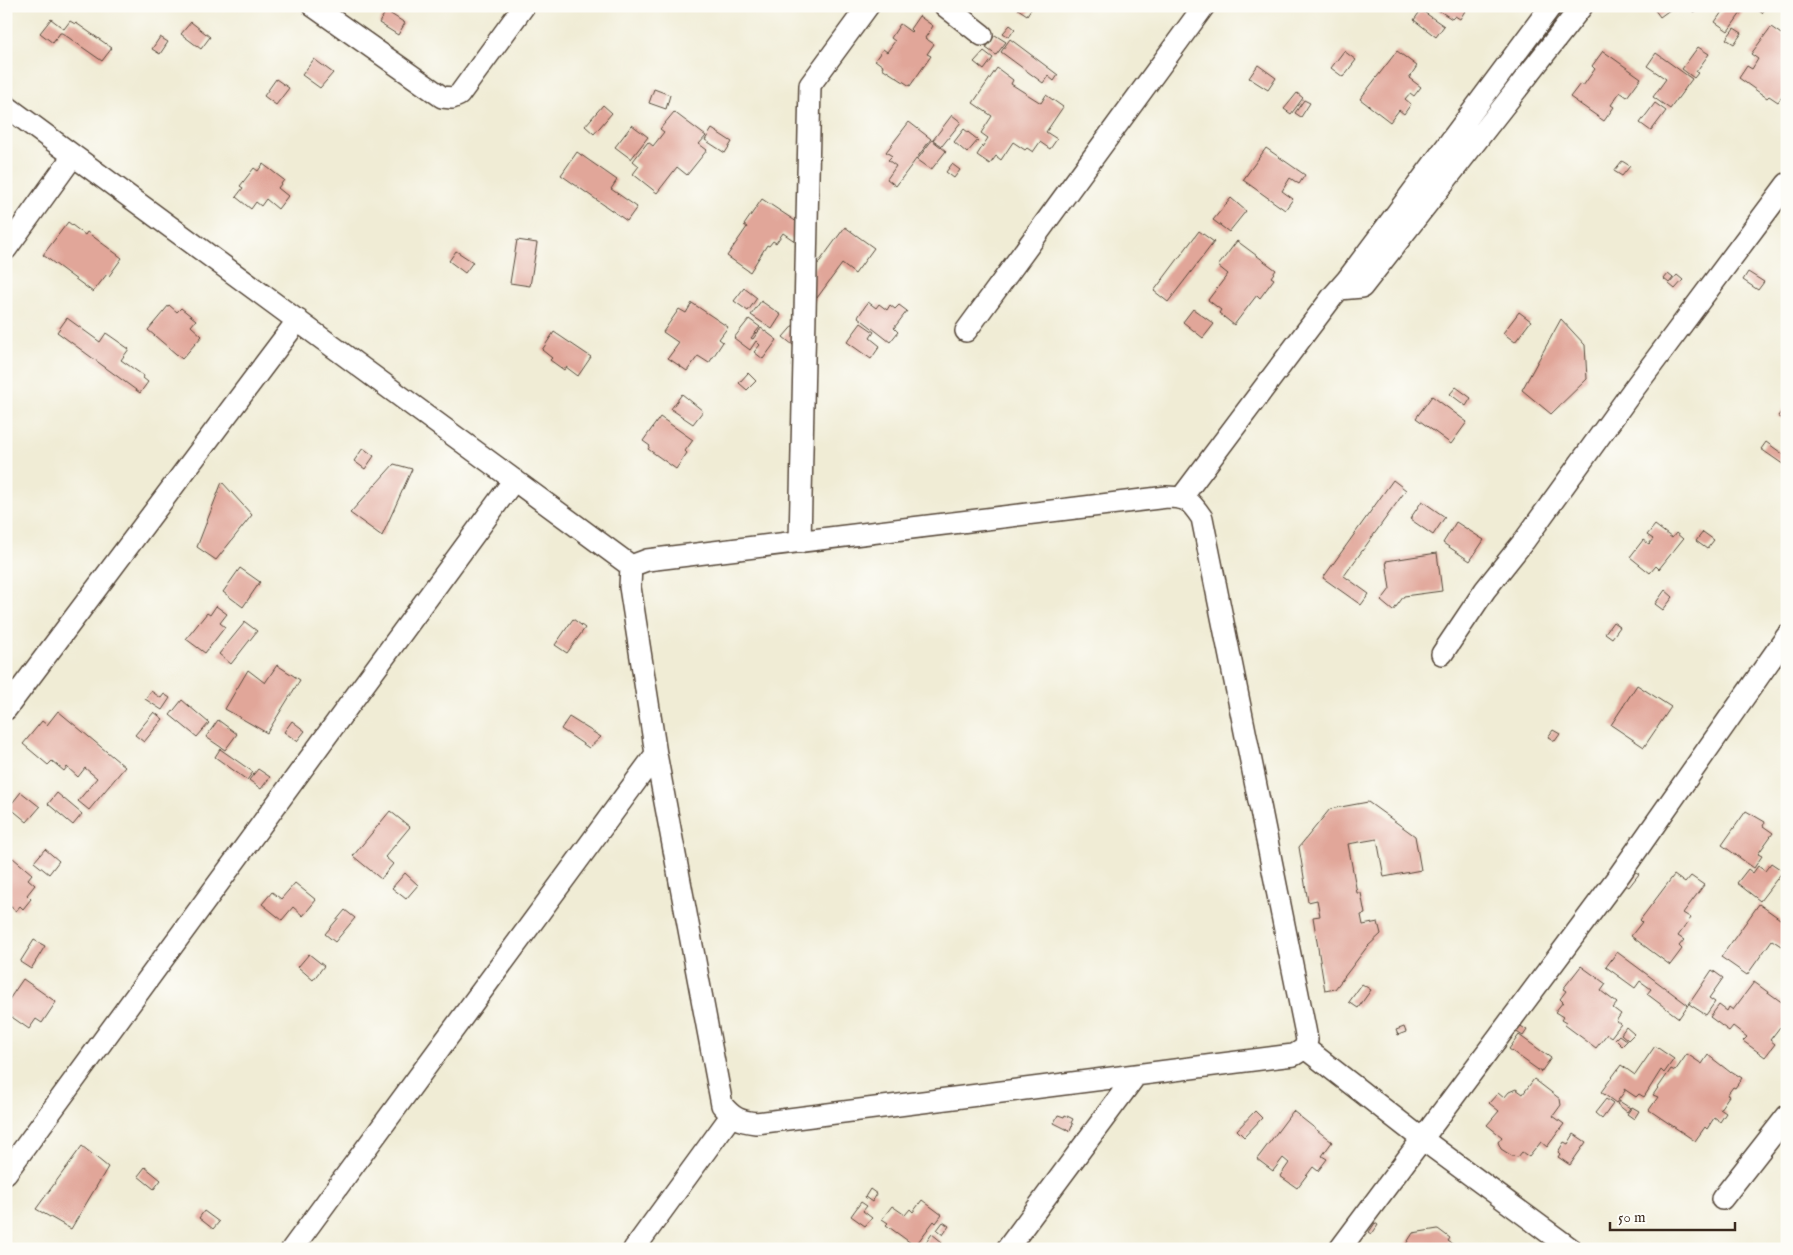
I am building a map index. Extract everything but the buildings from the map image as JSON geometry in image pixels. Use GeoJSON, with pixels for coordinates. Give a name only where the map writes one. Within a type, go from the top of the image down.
{"type":"FeatureCollection","features":[{"type":"Feature","properties":{"kind":"street"},"geometry":{"type":"LineString","coordinates":[[313,6],[442,97],[452,98],[459,94],[524,6]]}},
{"type":"Feature","properties":{"kind":"street"},"geometry":{"type":"LineString","coordinates":[[800,542],[810,85],[868,6]]}},
{"type":"Feature","properties":{"kind":"street"},"geometry":{"type":"LineString","coordinates":[[945,6],[982,34]]}},
{"type":"Feature","properties":{"kind":"street"},"geometry":{"type":"LineString","coordinates":[[966,331],[1204,6]]}},
{"type":"Feature","properties":{"kind":"street"},"geometry":{"type":"LineString","coordinates":[[1182,497],[1551,6]]}},
{"type":"Feature","properties":{"kind":"street"},"geometry":{"type":"LineString","coordinates":[[1339,289],[1362,287],[1578,8]]}},
{"type":"Feature","properties":{"kind":"street"},"geometry":{"type":"LineString","coordinates":[[6,106],[631,566]]}},
{"type":"Feature","properties":{"kind":"street"},"geometry":{"type":"LineString","coordinates":[[6,249],[74,156]]}},
{"type":"Feature","properties":{"kind":"street"},"geometry":{"type":"LineString","coordinates":[[1442,654],[1485,590],[1524,541],[1633,390],[1787,184]]}},
{"type":"Feature","properties":{"kind":"street"},"geometry":{"type":"LineString","coordinates":[[6,709],[298,320]]}},
{"type":"Feature","properties":{"kind":"street"},"geometry":{"type":"LineString","coordinates":[[6,1173],[154,974],[514,480]]}},
{"type":"Feature","properties":{"kind":"street"},"geometry":{"type":"LineString","coordinates":[[1182,497],[1193,505],[1202,518],[1307,1040],[1305,1048],[1294,1055],[756,1123],[745,1122],[731,1116],[722,1105],[656,754],[630,588],[631,566],[647,560],[1182,497]]}},
{"type":"Feature","properties":{"kind":"street"},"geometry":{"type":"LineString","coordinates":[[1340,1249],[1620,874],[1787,636]]}},
{"type":"Feature","properties":{"kind":"street"},"geometry":{"type":"LineString","coordinates":[[292,1249],[656,754]]}},
{"type":"Feature","properties":{"kind":"street"},"geometry":{"type":"LineString","coordinates":[[1305,1048],[1422,1139],[1571,1249]]}},
{"type":"Feature","properties":{"kind":"street"},"geometry":{"type":"LineString","coordinates":[[1007,1249],[1136,1075]]}},
{"type":"Feature","properties":{"kind":"street"},"geometry":{"type":"LineString","coordinates":[[634,1249],[731,1116]]}},
{"type":"Feature","properties":{"kind":"street"},"geometry":{"type":"LineString","coordinates":[[1722,1199],[1787,1116]]}}]}
